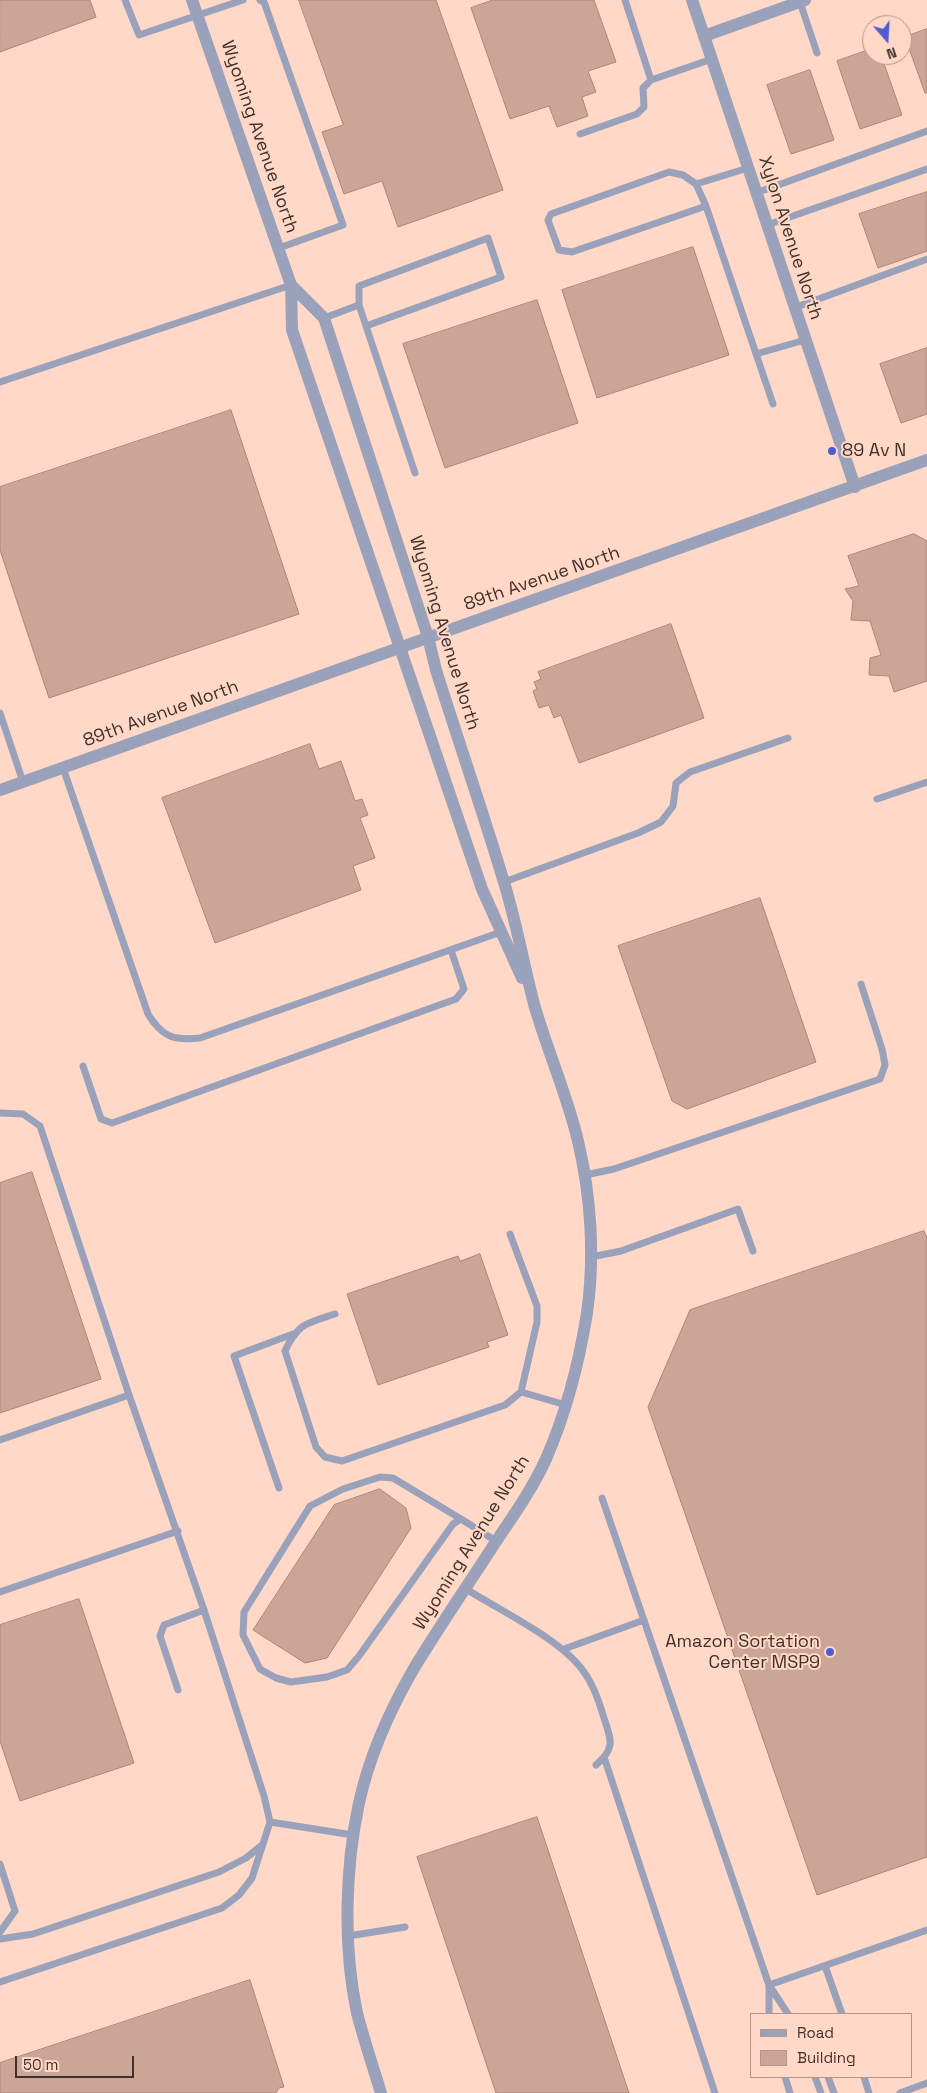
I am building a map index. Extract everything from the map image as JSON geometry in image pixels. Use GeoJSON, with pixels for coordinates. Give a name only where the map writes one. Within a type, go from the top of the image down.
{"type":"FeatureCollection","features":[{"type":"Feature","properties":{"kind":"street","name":"Wyoming Avenue North"},"geometry":{"type":"LineString","coordinates":[[192,0],[291,285],[292,330],[482,889],[535,1005]]}},
{"type":"Feature","properties":{"kind":"street","name":"Xylon Avenue North"},"geometry":{"type":"LineString","coordinates":[[692,0],[855,487]]}},
{"type":"Feature","properties":{"kind":"street"},"geometry":{"type":"LineString","coordinates":[[704,36],[803,1]]}},
{"type":"Feature","properties":{"kind":"street","name":"Wyoming Avenue North"},"geometry":{"type":"LineString","coordinates":[[291,285],[324,318],[428,638],[436,670],[504,882],[535,1005],[577,1138],[585,1175],[591,1257],[587,1310],[578,1360],[566,1405],[545,1461],[516,1512],[429,1644],[398,1699],[376,1748],[359,1799],[353,1835],[348,1900],[348,1936],[357,2012],[382,2093]]}},
{"type":"Feature","properties":{"kind":"street","name":"89th Avenue North"},"geometry":{"type":"LineString","coordinates":[[0,790],[927,460]]}},
{"type":"Feature","properties":{"kind":"lane"},"geometry":{"type":"LineString","coordinates":[[125,0],[139,35],[243,0]]}},
{"type":"Feature","properties":{"kind":"lane"},"geometry":{"type":"LineString","coordinates":[[260,0],[264,2],[343,225],[279,248]]}},
{"type":"Feature","properties":{"kind":"lane"},"geometry":{"type":"LineString","coordinates":[[626,0],[651,80]]}},
{"type":"Feature","properties":{"kind":"lane"},"geometry":{"type":"LineString","coordinates":[[803,1],[816,53]]}},
{"type":"Feature","properties":{"kind":"lane"},"geometry":{"type":"LineString","coordinates":[[580,134],[637,114],[644,107],[643,88],[651,80],[712,59]]}},
{"type":"Feature","properties":{"kind":"lane"},"geometry":{"type":"LineString","coordinates":[[756,193],[927,131]]}},
{"type":"Feature","properties":{"kind":"lane"},"geometry":{"type":"LineString","coordinates":[[696,184],[748,168]]}},
{"type":"Feature","properties":{"kind":"lane"},"geometry":{"type":"LineString","coordinates":[[767,225],[927,169]]}},
{"type":"Feature","properties":{"kind":"lane"},"geometry":{"type":"LineString","coordinates":[[706,206],[572,252],[560,250],[548,220],[551,214],[669,172],[683,175],[696,184],[706,206],[773,404]]}},
{"type":"Feature","properties":{"kind":"lane"},"geometry":{"type":"LineString","coordinates":[[366,326],[501,277],[488,238],[359,286],[359,305],[366,326],[416,473]]}},
{"type":"Feature","properties":{"kind":"lane"},"geometry":{"type":"LineString","coordinates":[[794,308],[927,259]]}},
{"type":"Feature","properties":{"kind":"lane"},"geometry":{"type":"LineString","coordinates":[[0,382],[291,285]]}},
{"type":"Feature","properties":{"kind":"lane"},"geometry":{"type":"LineString","coordinates":[[324,318],[359,305]]}},
{"type":"Feature","properties":{"kind":"lane"},"geometry":{"type":"LineString","coordinates":[[756,354],[805,340]]}},
{"type":"Feature","properties":{"kind":"lane"},"geometry":{"type":"LineString","coordinates":[[0,713],[23,782]]}},
{"type":"Feature","properties":{"kind":"lane"},"geometry":{"type":"LineString","coordinates":[[504,882],[661,822],[673,806],[676,784],[690,772],[788,738]]}},
{"type":"Feature","properties":{"kind":"lane"},"geometry":{"type":"LineString","coordinates":[[63,768],[148,1014],[156,1027],[168,1036],[184,1040],[200,1038],[501,932]]}},
{"type":"Feature","properties":{"kind":"lane"},"geometry":{"type":"LineString","coordinates":[[877,800],[927,782]]}},
{"type":"Feature","properties":{"kind":"lane"},"geometry":{"type":"LineString","coordinates":[[83,1066],[101,1118],[112,1123],[456,1000],[464,989],[451,950]]}},
{"type":"Feature","properties":{"kind":"lane"},"geometry":{"type":"LineString","coordinates":[[585,1175],[614,1169],[880,1079],[885,1065],[882,1049],[861,984]]}},
{"type":"Feature","properties":{"kind":"lane"},"geometry":{"type":"LineString","coordinates":[[0,1113],[23,1114],[40,1126],[129,1395],[204,1610],[264,1796],[270,1822],[252,1878],[239,1895],[222,1908],[0,1982]]}},
{"type":"Feature","properties":{"kind":"lane"},"geometry":{"type":"LineString","coordinates":[[591,1257],[621,1251],[738,1209],[753,1251]]}},
{"type":"Feature","properties":{"kind":"lane"},"geometry":{"type":"LineString","coordinates":[[293,1334],[285,1351],[316,1447],[325,1457],[342,1461],[506,1405],[521,1392],[537,1322],[537,1306],[510,1234]]}},
{"type":"Feature","properties":{"kind":"lane"},"geometry":{"type":"LineString","coordinates":[[279,1488],[234,1356],[293,1334],[306,1323],[335,1314]]}},
{"type":"Feature","properties":{"kind":"lane"},"geometry":{"type":"LineString","coordinates":[[521,1392],[566,1405]]}},
{"type":"Feature","properties":{"kind":"lane"},"geometry":{"type":"LineString","coordinates":[[0,1440],[129,1395]]}},
{"type":"Feature","properties":{"kind":"lane"},"geometry":{"type":"LineString","coordinates":[[461,1519],[453,1524],[347,1670],[327,1677],[291,1682],[276,1678],[260,1669],[243,1635],[244,1612],[310,1506],[342,1490],[380,1476],[393,1478],[461,1519],[496,1541]]}},
{"type":"Feature","properties":{"kind":"lane"},"geometry":{"type":"LineString","coordinates":[[602,1498],[769,1985],[787,2013]]}},
{"type":"Feature","properties":{"kind":"lane"},"geometry":{"type":"LineString","coordinates":[[0,1592],[178,1532]]}},
{"type":"Feature","properties":{"kind":"lane"},"geometry":{"type":"LineString","coordinates":[[466,1589],[564,1649],[584,1672],[595,1691],[611,1740],[610,1750],[596,1764]]}},
{"type":"Feature","properties":{"kind":"lane"},"geometry":{"type":"LineString","coordinates":[[178,1690],[160,1636],[164,1626],[204,1610]]}},
{"type":"Feature","properties":{"kind":"lane"},"geometry":{"type":"LineString","coordinates":[[564,1649],[644,1620]]}},
{"type":"Feature","properties":{"kind":"lane"},"geometry":{"type":"LineString","coordinates":[[604,1758],[715,2093]]}},
{"type":"Feature","properties":{"kind":"lane"},"geometry":{"type":"LineString","coordinates":[[270,1822],[353,1835]]}},
{"type":"Feature","properties":{"kind":"lane"},"geometry":{"type":"LineString","coordinates":[[0,1939],[34,1934],[219,1872],[246,1858],[263,1844]]}},
{"type":"Feature","properties":{"kind":"lane"},"geometry":{"type":"LineString","coordinates":[[0,1864],[15,1911],[0,1932]]}},
{"type":"Feature","properties":{"kind":"lane"},"geometry":{"type":"LineString","coordinates":[[348,1936],[406,1927]]}},
{"type":"Feature","properties":{"kind":"lane"},"geometry":{"type":"LineString","coordinates":[[769,1985],[927,1930]]}},
{"type":"Feature","properties":{"kind":"lane"},"geometry":{"type":"LineString","coordinates":[[825,1966],[842,2013]]}},
{"type":"Feature","properties":{"kind":"lane"},"geometry":{"type":"LineString","coordinates":[[769,1985],[769,2013]]}},
{"type":"Feature","properties":{"kind":"lane"},"geometry":{"type":"LineString","coordinates":[[785,2078],[790,2093]]}},
{"type":"Feature","properties":{"kind":"lane"},"geometry":{"type":"LineString","coordinates":[[815,2078],[821,2093]]}},
{"type":"Feature","properties":{"kind":"lane"},"geometry":{"type":"LineString","coordinates":[[828,2078],[834,2093]]}},
{"type":"Feature","properties":{"kind":"lane"},"geometry":{"type":"LineString","coordinates":[[864,2078],[869,2093]]}},
{"type":"Feature","properties":{"kind":"lane"},"geometry":{"type":"LineString","coordinates":[[900,2093],[927,2083]]}},
{"type":"Feature","properties":{"kind":"building"},"geometry":{"type":"Polygon","coordinates":[[[0,0],[90,0],[96,17],[0,52],[0,0]]]}},
{"type":"Feature","properties":{"kind":"building"},"geometry":{"type":"Polygon","coordinates":[[[299,0],[436,0],[503,190],[398,227],[382,181],[344,194],[322,132],[343,125],[299,0]]]}},
{"type":"Feature","properties":{"kind":"building"},"geometry":{"type":"Polygon","coordinates":[[[493,0],[594,0],[616,62],[588,71],[596,92],[582,97],[588,116],[557,127],[549,106],[510,119],[471,8],[493,0]]]}},
{"type":"Feature","properties":{"kind":"building"},"geometry":{"type":"Polygon","coordinates":[[[927,29],[927,93],[925,93],[912,57],[912,34],[927,29]]]}},
{"type":"Feature","properties":{"kind":"building"},"geometry":{"type":"Polygon","coordinates":[[[862,52],[862,65],[884,65],[902,115],[860,129],[837,61],[862,52]]]}},
{"type":"Feature","properties":{"kind":"building"},"geometry":{"type":"Polygon","coordinates":[[[810,70],[834,140],[791,154],[767,85],[810,70]]]}},
{"type":"Feature","properties":{"kind":"building"},"geometry":{"type":"Polygon","coordinates":[[[927,192],[927,251],[878,268],[859,214],[927,192]]]}},
{"type":"Feature","properties":{"kind":"building"},"geometry":{"type":"Polygon","coordinates":[[[693,247],[729,355],[597,398],[562,290],[693,247]]]}},
{"type":"Feature","properties":{"kind":"building"},"geometry":{"type":"Polygon","coordinates":[[[537,300],[578,423],[445,468],[403,344],[537,300]]]}},
{"type":"Feature","properties":{"kind":"building"},"geometry":{"type":"Polygon","coordinates":[[[927,348],[927,414],[901,423],[880,364],[927,348]]]}},
{"type":"Feature","properties":{"kind":"building"},"geometry":{"type":"Polygon","coordinates":[[[231,410],[299,614],[49,698],[0,550],[0,487],[231,410]]]}},
{"type":"Feature","properties":{"kind":"building"},"geometry":{"type":"Polygon","coordinates":[[[914,534],[927,541],[927,681],[894,692],[889,676],[869,675],[870,658],[881,655],[870,621],[851,620],[853,601],[845,589],[859,586],[848,556],[914,534]]]}},
{"type":"Feature","properties":{"kind":"building"},"geometry":{"type":"Polygon","coordinates":[[[671,624],[704,718],[579,763],[561,715],[554,718],[549,705],[539,708],[533,691],[537,689],[534,682],[541,679],[538,672],[671,624]]]}},
{"type":"Feature","properties":{"kind":"building"},"geometry":{"type":"Polygon","coordinates":[[[310,744],[319,769],[341,761],[355,801],[362,799],[368,815],[360,818],[375,858],[353,866],[361,890],[215,943],[162,798],[310,744]]]}},
{"type":"Feature","properties":{"kind":"building"},"geometry":{"type":"Polygon","coordinates":[[[760,898],[816,1062],[687,1109],[672,1101],[618,946],[760,898]]]}},
{"type":"Feature","properties":{"kind":"building"},"geometry":{"type":"Polygon","coordinates":[[[32,1172],[101,1379],[0,1413],[0,1183],[32,1172]]]}},
{"type":"Feature","properties":{"kind":"building","name":"Amazon Sortation Center MSP9"},"geometry":{"type":"Polygon","coordinates":[[[924,1231],[927,1238],[927,1857],[817,1895],[648,1407],[690,1310],[924,1231]]]}},
{"type":"Feature","properties":{"kind":"building"},"geometry":{"type":"Polygon","coordinates":[[[480,1254],[508,1335],[487,1342],[489,1347],[378,1385],[347,1294],[458,1256],[460,1261],[480,1254]]]}},
{"type":"Feature","properties":{"kind":"building"},"geometry":{"type":"Polygon","coordinates":[[[380,1489],[406,1508],[411,1528],[327,1658],[305,1663],[253,1630],[334,1505],[380,1489]]]}},
{"type":"Feature","properties":{"kind":"building"},"geometry":{"type":"Polygon","coordinates":[[[79,1599],[134,1763],[20,1801],[0,1741],[0,1625],[79,1599]]]}},
{"type":"Feature","properties":{"kind":"building"},"geometry":{"type":"Polygon","coordinates":[[[537,1817],[629,2093],[496,2093],[417,1857],[537,1817]]]}},
{"type":"Feature","properties":{"kind":"building"},"geometry":{"type":"Polygon","coordinates":[[[250,1980],[284,2087],[279,2088],[276,2093],[0,2093],[0,2063],[250,1980]]]}},
{"type":"Feature","properties":{"kind":"place","name":"89 Av N"},"geometry":{"type":"Point","coordinates":[832,451]}},
{"type":"Feature","properties":{"kind":"place","name":"Amazon Sortation Center MSP9"},"geometry":{"type":"Point","coordinates":[830,1652]}}]}
